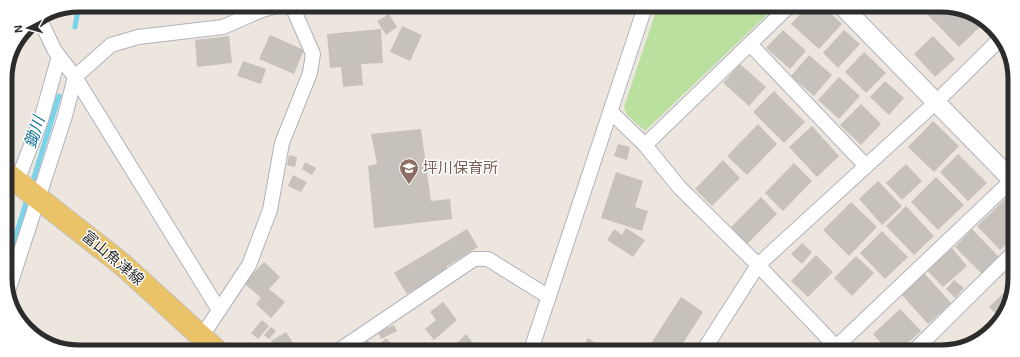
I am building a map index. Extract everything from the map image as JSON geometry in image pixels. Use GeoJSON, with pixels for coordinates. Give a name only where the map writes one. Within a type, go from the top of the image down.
{"type":"FeatureCollection","features":[{"type":"Feature","properties":{"kind":"main road","name":"富山魚津線"},"geometry":{"type":"LineString","coordinates":[[23,186],[123,265],[209,343]]}},
{"type":"Feature","properties":{"kind":"street"},"geometry":{"type":"LineString","coordinates":[[23,186],[65,116],[75,77],[111,46],[138,37],[223,27],[257,12]]}},
{"type":"Feature","properties":{"kind":"street"},"geometry":{"type":"LineString","coordinates":[[209,343],[219,310],[249,265],[270,210],[282,143],[310,73],[313,54],[295,12]]}},
{"type":"Feature","properties":{"kind":"street"},"geometry":{"type":"LineString","coordinates":[[533,345],[612,112],[644,12]]}},
{"type":"Feature","properties":{"kind":"street"},"geometry":{"type":"LineString","coordinates":[[645,145],[783,12]]}},
{"type":"Feature","properties":{"kind":"street"},"geometry":{"type":"LineString","coordinates":[[848,12],[1008,177]]}},
{"type":"Feature","properties":{"kind":"street"},"geometry":{"type":"LineString","coordinates":[[42,24],[59,56],[75,77],[219,310]]}},
{"type":"Feature","properties":{"kind":"street"},"geometry":{"type":"LineString","coordinates":[[707,345],[758,265],[935,103],[997,41]]}},
{"type":"Feature","properties":{"kind":"street"},"geometry":{"type":"LineString","coordinates":[[750,44],[866,166]]}},
{"type":"Feature","properties":{"kind":"street"},"geometry":{"type":"LineString","coordinates":[[12,260],[23,186],[59,56]]}},
{"type":"Feature","properties":{"kind":"street"},"geometry":{"type":"LineString","coordinates":[[612,112],[645,145],[679,187],[758,265],[834,345]]}},
{"type":"Feature","properties":{"kind":"street"},"geometry":{"type":"LineString","coordinates":[[842,345],[1008,185]]}},
{"type":"Feature","properties":{"kind":"street"},"geometry":{"type":"LineString","coordinates":[[920,345],[1008,258]]}},
{"type":"Feature","properties":{"kind":"street"},"geometry":{"type":"LineString","coordinates":[[347,345],[474,259],[488,259],[549,297]]}},
{"type":"Feature","properties":{"kind":"green space"},"geometry":{"type":"Polygon","coordinates":[[[656,12],[770,12],[645,131],[627,115],[624,107],[656,12]]]}},
{"type":"Feature","properties":{"kind":"building"},"geometry":{"type":"Polygon","coordinates":[[[802,12],[829,12],[842,24],[819,49],[791,24],[802,12]]]}},
{"type":"Feature","properties":{"kind":"building"},"geometry":{"type":"Polygon","coordinates":[[[925,12],[954,13],[971,19],[981,26],[959,47],[925,12]]]}},
{"type":"Feature","properties":{"kind":"building"},"geometry":{"type":"Polygon","coordinates":[[[389,14],[397,27],[386,35],[377,21],[389,14]]]}},
{"type":"Feature","properties":{"kind":"building"},"geometry":{"type":"Polygon","coordinates":[[[402,26],[422,35],[410,61],[390,52],[402,26]]]}},
{"type":"Feature","properties":{"kind":"building"},"geometry":{"type":"Polygon","coordinates":[[[381,29],[383,63],[361,64],[363,85],[343,87],[341,67],[330,68],[327,34],[381,29]]]}},
{"type":"Feature","properties":{"kind":"building"},"geometry":{"type":"Polygon","coordinates":[[[783,30],[806,51],[790,69],[766,48],[783,30]]]}},
{"type":"Feature","properties":{"kind":"building"},"geometry":{"type":"Polygon","coordinates":[[[844,30],[860,44],[838,68],[823,53],[844,30]]]}},
{"type":"Feature","properties":{"kind":"building"},"geometry":{"type":"Polygon","coordinates":[[[270,35],[304,50],[294,74],[259,59],[270,35]]]}},
{"type":"Feature","properties":{"kind":"building"},"geometry":{"type":"Polygon","coordinates":[[[229,36],[232,63],[197,67],[195,40],[229,36]]]}},
{"type":"Feature","properties":{"kind":"building"},"geometry":{"type":"Polygon","coordinates":[[[933,36],[955,59],[935,77],[914,54],[933,36]]]}},
{"type":"Feature","properties":{"kind":"building"},"geometry":{"type":"Polygon","coordinates":[[[864,52],[886,73],[866,93],[845,72],[864,52]]]}},
{"type":"Feature","properties":{"kind":"building"},"geometry":{"type":"Polygon","coordinates":[[[809,55],[832,75],[814,96],[791,76],[809,55]]]}},
{"type":"Feature","properties":{"kind":"building"},"geometry":{"type":"Polygon","coordinates":[[[243,61],[266,69],[261,84],[237,76],[243,61]]]}},
{"type":"Feature","properties":{"kind":"building"},"geometry":{"type":"Polygon","coordinates":[[[740,64],[766,87],[749,106],[723,83],[740,64]]]}},
{"type":"Feature","properties":{"kind":"building"},"geometry":{"type":"Polygon","coordinates":[[[839,77],[860,96],[839,119],[818,100],[839,77]]]}},
{"type":"Feature","properties":{"kind":"building"},"geometry":{"type":"Polygon","coordinates":[[[885,81],[904,98],[889,115],[870,97],[885,81]]]}},
{"type":"Feature","properties":{"kind":"building"},"geometry":{"type":"Polygon","coordinates":[[[774,91],[805,122],[784,143],[753,112],[774,91]]]}},
{"type":"Feature","properties":{"kind":"building"},"geometry":{"type":"Polygon","coordinates":[[[861,104],[881,124],[861,145],[840,125],[861,104]]]}},
{"type":"Feature","properties":{"kind":"building"},"geometry":{"type":"Polygon","coordinates":[[[933,121],[959,146],[934,172],[908,147],[933,121]]]}},
{"type":"Feature","properties":{"kind":"building"},"geometry":{"type":"Polygon","coordinates":[[[758,124],[777,144],[747,175],[727,156],[758,124]]]}},
{"type":"Feature","properties":{"kind":"building"},"geometry":{"type":"Polygon","coordinates":[[[812,126],[839,156],[817,177],[789,147],[812,126]]]}},
{"type":"Feature","properties":{"kind":"building"},"geometry":{"type":"Polygon","coordinates":[[[421,129],[431,201],[450,199],[452,219],[374,228],[368,166],[377,164],[371,134],[421,129]]]}},
{"type":"Feature","properties":{"kind":"building"},"geometry":{"type":"Polygon","coordinates":[[[618,144],[630,147],[627,160],[614,156],[618,144]]]}},
{"type":"Feature","properties":{"kind":"building"},"geometry":{"type":"Polygon","coordinates":[[[958,154],[987,183],[968,201],[940,172],[958,154]]]}},
{"type":"Feature","properties":{"kind":"building"},"geometry":{"type":"Polygon","coordinates":[[[289,155],[297,157],[295,167],[287,165],[289,155]]]}},
{"type":"Feature","properties":{"kind":"building"},"geometry":{"type":"Polygon","coordinates":[[[723,160],[740,178],[712,206],[695,189],[723,160]]]}},
{"type":"Feature","properties":{"kind":"building"},"geometry":{"type":"Polygon","coordinates":[[[305,162],[316,168],[312,175],[302,169],[305,162]]]}},
{"type":"Feature","properties":{"kind":"building"},"geometry":{"type":"Polygon","coordinates":[[[794,163],[812,181],[783,211],[765,193],[794,163]]]}},
{"type":"Feature","properties":{"kind":"building"},"geometry":{"type":"Polygon","coordinates":[[[906,164],[922,181],[902,200],[886,183],[906,164]]]}},
{"type":"Feature","properties":{"kind":"building"},"geometry":{"type":"Polygon","coordinates":[[[616,172],[643,181],[635,207],[648,211],[642,231],[601,218],[616,172]]]}},
{"type":"Feature","properties":{"kind":"building"},"geometry":{"type":"Polygon","coordinates":[[[293,175],[307,182],[301,192],[288,186],[293,175]]]}},
{"type":"Feature","properties":{"kind":"building"},"geometry":{"type":"Polygon","coordinates":[[[936,177],[964,205],[938,230],[911,202],[936,177]]]}},
{"type":"Feature","properties":{"kind":"building"},"geometry":{"type":"Polygon","coordinates":[[[878,181],[902,206],[882,225],[859,199],[878,181]]]}},
{"type":"Feature","properties":{"kind":"building"},"geometry":{"type":"Polygon","coordinates":[[[761,197],[777,214],[747,244],[731,227],[761,197]]]}},
{"type":"Feature","properties":{"kind":"building"},"geometry":{"type":"Polygon","coordinates":[[[1006,198],[1008,200],[1008,243],[1000,250],[977,226],[1006,198]]]}},
{"type":"Feature","properties":{"kind":"building"},"geometry":{"type":"Polygon","coordinates":[[[851,202],[877,227],[849,256],[823,230],[851,202]]]}},
{"type":"Feature","properties":{"kind":"building"},"geometry":{"type":"Polygon","coordinates":[[[906,206],[934,236],[914,255],[886,226],[906,206]]]}},
{"type":"Feature","properties":{"kind":"building"},"geometry":{"type":"Polygon","coordinates":[[[626,228],[645,240],[633,257],[607,240],[614,229],[622,235],[626,228]]]}},
{"type":"Feature","properties":{"kind":"building"},"geometry":{"type":"Polygon","coordinates":[[[467,229],[478,247],[446,267],[448,269],[407,294],[394,273],[467,229]]]}},
{"type":"Feature","properties":{"kind":"building"},"geometry":{"type":"Polygon","coordinates":[[[972,229],[999,257],[982,274],[955,247],[972,229]]]}},
{"type":"Feature","properties":{"kind":"building"},"geometry":{"type":"Polygon","coordinates":[[[882,231],[908,257],[885,279],[860,253],[882,231]]]}},
{"type":"Feature","properties":{"kind":"building"},"geometry":{"type":"Polygon","coordinates":[[[802,243],[812,252],[802,264],[791,254],[802,243]]]}},
{"type":"Feature","properties":{"kind":"building"},"geometry":{"type":"Polygon","coordinates":[[[952,248],[967,266],[943,287],[927,270],[952,248]]]}},
{"type":"Feature","properties":{"kind":"building"},"geometry":{"type":"Polygon","coordinates":[[[816,255],[833,272],[808,297],[791,281],[816,255]]]}},
{"type":"Feature","properties":{"kind":"building"},"geometry":{"type":"Polygon","coordinates":[[[856,256],[874,273],[852,296],[834,278],[856,256]]]}},
{"type":"Feature","properties":{"kind":"building"},"geometry":{"type":"Polygon","coordinates":[[[264,262],[280,277],[269,289],[285,302],[271,318],[256,304],[261,298],[244,283],[264,262]]]}},
{"type":"Feature","properties":{"kind":"building"},"geometry":{"type":"Polygon","coordinates":[[[924,273],[951,303],[928,324],[901,294],[924,273]]]}},
{"type":"Feature","properties":{"kind":"building"},"geometry":{"type":"Polygon","coordinates":[[[954,280],[964,288],[955,298],[946,289],[954,280]]]}},
{"type":"Feature","properties":{"kind":"building"},"geometry":{"type":"Polygon","coordinates":[[[1006,291],[1001,308],[997,315],[989,307],[1006,291]]]}},
{"type":"Feature","properties":{"kind":"building"},"geometry":{"type":"Polygon","coordinates":[[[681,297],[703,312],[682,345],[650,345],[681,297]]]}},
{"type":"Feature","properties":{"kind":"building"},"geometry":{"type":"Polygon","coordinates":[[[443,302],[457,320],[434,340],[425,329],[436,320],[430,312],[443,302]]]}},
{"type":"Feature","properties":{"kind":"building"},"geometry":{"type":"Polygon","coordinates":[[[900,309],[921,331],[906,345],[883,345],[873,334],[900,309]]]}},
{"type":"Feature","properties":{"kind":"building"},"geometry":{"type":"Polygon","coordinates":[[[262,320],[269,326],[258,339],[251,333],[262,320]]]}},
{"type":"Feature","properties":{"kind":"building"},"geometry":{"type":"Polygon","coordinates":[[[394,325],[397,331],[381,339],[378,332],[394,325]]]}},
{"type":"Feature","properties":{"kind":"building"},"geometry":{"type":"Polygon","coordinates":[[[271,327],[276,331],[269,339],[264,335],[271,327]]]}},
{"type":"Feature","properties":{"kind":"building"},"geometry":{"type":"Polygon","coordinates":[[[286,332],[294,345],[274,345],[271,341],[286,332]]]}},
{"type":"Feature","properties":{"kind":"building"},"geometry":{"type":"Polygon","coordinates":[[[466,334],[474,345],[455,345],[466,334]]]}},
{"type":"Feature","properties":{"kind":"building"},"geometry":{"type":"Polygon","coordinates":[[[386,338],[393,345],[379,345],[386,338]]]}},
{"type":"Feature","properties":{"kind":"building"},"geometry":{"type":"Polygon","coordinates":[[[588,338],[598,345],[587,345],[585,344],[588,338]]]}},
{"type":"Feature","properties":{"kind":"building"},"geometry":{"type":"Polygon","coordinates":[[[367,340],[373,345],[362,345],[367,340]]]}},
{"type":"Feature","properties":{"kind":"waterway","name":"鋤川"},"geometry":{"type":"LineString","coordinates":[[75,27],[78,12]]}},
{"type":"Feature","properties":{"kind":"waterway","name":"鋤川"},"geometry":{"type":"LineString","coordinates":[[31,187],[59,96]]}},
{"type":"Feature","properties":{"kind":"waterway","name":"鋤川"},"geometry":{"type":"LineString","coordinates":[[12,248],[28,196]]}},
{"type":"Feature","properties":{"kind":"place","name":"坪川保育所"},"geometry":{"type":"Point","coordinates":[409,185]}}]}
